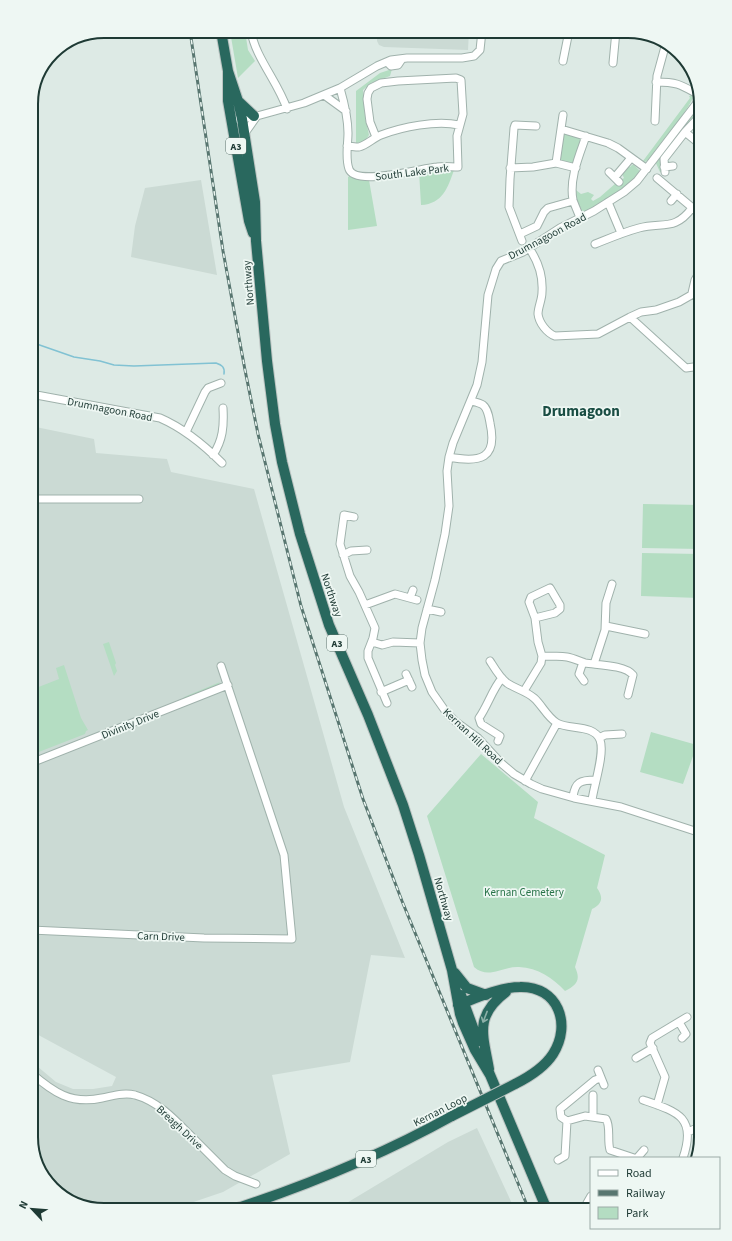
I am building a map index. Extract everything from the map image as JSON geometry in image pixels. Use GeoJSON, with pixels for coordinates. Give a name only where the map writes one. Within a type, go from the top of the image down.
{"type":"FeatureCollection","features":[{"type":"Feature","properties":{"kind":"highway","name":"Northway"},"geometry":{"type":"LineString","coordinates":[[223,38],[228,71],[228,101],[236,120],[245,133],[255,202],[256,241],[273,410],[282,462],[300,534],[329,625],[368,715],[403,805],[419,855],[456,988],[463,997],[461,1004],[544,1203]]}},
{"type":"Feature","properties":{"kind":"highway","name":"Northway"},"geometry":{"type":"LineString","coordinates":[[228,71],[238,101],[236,120],[249,221],[256,241]]}},
{"type":"Feature","properties":{"kind":"highway"},"geometry":{"type":"LineString","coordinates":[[238,101],[256,116]]}},
{"type":"Feature","properties":{"kind":"highway"},"geometry":{"type":"LineString","coordinates":[[452,970],[468,988],[486,995]]}},
{"type":"Feature","properties":{"kind":"highway","name":"A3"},"geometry":{"type":"LineString","coordinates":[[461,1004],[510,988]]}},
{"type":"Feature","properties":{"kind":"highway","name":"A3"},"geometry":{"type":"LineString","coordinates":[[490,1075],[482,1032],[483,1024],[490,1006],[510,988]]}},
{"type":"Feature","properties":{"kind":"highway","name":"Kernan Loop"},"geometry":{"type":"LineString","coordinates":[[254,1203],[348,1168],[529,1077],[553,1055],[560,1042],[562,1021],[560,1012],[554,1002],[547,995],[538,990],[528,988],[510,988]]}},
{"type":"Feature","properties":{"kind":"highway","name":"Northway"},"geometry":{"type":"LineString","coordinates":[[461,1004],[481,1060],[490,1075]]}},
{"type":"Feature","properties":{"kind":"street"},"geometry":{"type":"LineString","coordinates":[[253,38],[256,48],[280,90],[287,108]]}},
{"type":"Feature","properties":{"kind":"street"},"geometry":{"type":"LineString","coordinates":[[236,120],[304,103],[340,88],[377,66],[387,62],[402,59],[462,58],[474,56],[480,50],[481,38]]}},
{"type":"Feature","properties":{"kind":"street"},"geometry":{"type":"LineString","coordinates":[[566,56],[568,38]]}},
{"type":"Feature","properties":{"kind":"street"},"geometry":{"type":"LineString","coordinates":[[613,63],[610,54],[614,38]]}},
{"type":"Feature","properties":{"kind":"street"},"geometry":{"type":"LineString","coordinates":[[655,121],[656,82],[664,49]]}},
{"type":"Feature","properties":{"kind":"street","name":"South Lake Park"},"geometry":{"type":"LineString","coordinates":[[340,88],[346,111],[349,170],[353,174],[361,177],[390,176],[438,166],[458,167],[457,136],[463,114],[461,80],[456,78],[398,81],[381,83],[371,88],[368,93],[367,100],[370,122],[376,137]]}},
{"type":"Feature","properties":{"kind":"street"},"geometry":{"type":"LineString","coordinates":[[656,82],[670,82],[679,84],[693,92]]}},
{"type":"Feature","properties":{"kind":"street"},"geometry":{"type":"LineString","coordinates":[[324,95],[346,111]]}},
{"type":"Feature","properties":{"kind":"street","name":"Drumnagoon Road"},"geometry":{"type":"LineString","coordinates":[[466,413],[477,385],[482,362],[488,295],[496,269],[501,261],[510,256],[517,255],[560,228],[624,192],[637,181],[647,169],[694,107]]}},
{"type":"Feature","properties":{"kind":"street"},"geometry":{"type":"LineString","coordinates":[[556,163],[563,115]]}},
{"type":"Feature","properties":{"kind":"street"},"geometry":{"type":"LineString","coordinates":[[245,133],[256,116]]}},
{"type":"Feature","properties":{"kind":"street"},"geometry":{"type":"LineString","coordinates":[[673,166],[664,169],[664,159],[694,122]]}},
{"type":"Feature","properties":{"kind":"street"},"geometry":{"type":"LineString","coordinates":[[347,146],[358,147],[376,137],[406,127],[450,123],[459,125]]}},
{"type":"Feature","properties":{"kind":"street"},"geometry":{"type":"LineString","coordinates":[[536,126],[512,125],[509,207],[521,238],[537,226],[544,212],[548,208],[573,201]]}},
{"type":"Feature","properties":{"kind":"street"},"geometry":{"type":"LineString","coordinates":[[561,129],[608,143],[647,169]]}},
{"type":"Feature","properties":{"kind":"street"},"geometry":{"type":"LineString","coordinates":[[685,132],[694,139]]}},
{"type":"Feature","properties":{"kind":"street"},"geometry":{"type":"LineString","coordinates":[[580,218],[573,201],[572,185],[586,136]]}},
{"type":"Feature","properties":{"kind":"street"},"geometry":{"type":"LineString","coordinates":[[609,172],[617,180],[632,158]]}},
{"type":"Feature","properties":{"kind":"street"},"geometry":{"type":"LineString","coordinates":[[510,168],[533,167],[556,163],[576,168]]}},
{"type":"Feature","properties":{"kind":"street"},"geometry":{"type":"LineString","coordinates":[[595,244],[642,228],[668,225],[677,222],[687,215],[692,208],[657,178]]}},
{"type":"Feature","properties":{"kind":"street"},"geometry":{"type":"LineString","coordinates":[[671,201],[677,194]]}},
{"type":"Feature","properties":{"kind":"street"},"geometry":{"type":"LineString","coordinates":[[608,202],[621,234]]}},
{"type":"Feature","properties":{"kind":"street"},"geometry":{"type":"LineString","coordinates":[[532,246],[541,274],[542,293],[538,315],[544,329],[555,336],[598,334],[641,312],[656,310],[679,302],[693,294],[694,286]]}},
{"type":"Feature","properties":{"kind":"street"},"geometry":{"type":"LineString","coordinates":[[630,317],[686,368],[694,367]]}},
{"type":"Feature","properties":{"kind":"street"},"geometry":{"type":"LineString","coordinates":[[186,432],[205,392],[208,388],[221,383]]}},
{"type":"Feature","properties":{"kind":"street","name":"Drumnagoon Road"},"geometry":{"type":"LineString","coordinates":[[38,395],[149,416],[168,422],[186,432],[222,463]]}},
{"type":"Feature","properties":{"kind":"street"},"geometry":{"type":"LineString","coordinates":[[449,457],[468,460],[479,459],[488,454],[491,448],[492,439],[486,410],[483,405],[471,401]]}},
{"type":"Feature","properties":{"kind":"street"},"geometry":{"type":"LineString","coordinates":[[213,455],[221,440],[224,426],[223,408]]}},
{"type":"Feature","properties":{"kind":"street","name":"Kernan Hill Road"},"geometry":{"type":"LineString","coordinates":[[466,413],[452,443],[449,457],[447,471],[449,506],[445,534],[428,609],[422,628],[420,643],[425,675],[432,692],[446,712],[456,722],[478,738],[501,763],[525,781],[542,789],[621,807],[694,831]]}},
{"type":"Feature","properties":{"kind":"street"},"geometry":{"type":"LineString","coordinates":[[38,499],[139,499]]}},
{"type":"Feature","properties":{"kind":"street"},"geometry":{"type":"LineString","coordinates":[[354,517],[344,515],[340,544],[350,576],[375,628],[372,642],[368,651],[368,658],[387,703]]}},
{"type":"Feature","properties":{"kind":"street"},"geometry":{"type":"LineString","coordinates":[[343,555],[359,554],[367,550]]}},
{"type":"Feature","properties":{"kind":"street"},"geometry":{"type":"LineString","coordinates":[[594,664],[606,626],[606,603],[612,584]]}},
{"type":"Feature","properties":{"kind":"street"},"geometry":{"type":"LineString","coordinates":[[524,691],[541,663],[542,656],[538,642],[535,618],[529,602],[531,597],[550,588],[560,605],[560,609],[555,613],[535,618]]}},
{"type":"Feature","properties":{"kind":"street"},"geometry":{"type":"LineString","coordinates":[[365,605],[395,594],[414,599],[413,590]]}},
{"type":"Feature","properties":{"kind":"street"},"geometry":{"type":"LineString","coordinates":[[428,609],[441,612]]}},
{"type":"Feature","properties":{"kind":"street"},"geometry":{"type":"LineString","coordinates":[[606,626],[642,631]]}},
{"type":"Feature","properties":{"kind":"street"},"geometry":{"type":"LineString","coordinates":[[372,642],[382,645],[393,642],[420,643]]}},
{"type":"Feature","properties":{"kind":"street"},"geometry":{"type":"LineString","coordinates":[[542,656],[569,657],[583,662],[616,667],[631,673],[632,675],[627,695]]}},
{"type":"Feature","properties":{"kind":"street"},"geometry":{"type":"LineString","coordinates":[[490,661],[507,683],[524,691],[535,699],[557,723],[592,731],[599,738],[602,747],[592,800]]}},
{"type":"Feature","properties":{"kind":"street"},"geometry":{"type":"LineString","coordinates":[[583,662],[579,674],[585,681]]}},
{"type":"Feature","properties":{"kind":"street"},"geometry":{"type":"LineString","coordinates":[[221,666],[228,685]]}},
{"type":"Feature","properties":{"kind":"street"},"geometry":{"type":"LineString","coordinates":[[382,692],[408,677],[412,687]]}},
{"type":"Feature","properties":{"kind":"street"},"geometry":{"type":"LineString","coordinates":[[498,741],[500,736],[481,724],[479,718],[494,687],[502,678]]}},
{"type":"Feature","properties":{"kind":"street","name":"Divinity Drive"},"geometry":{"type":"LineString","coordinates":[[38,760],[228,685]]}},
{"type":"Feature","properties":{"kind":"street","name":"Carn Drive"},"geometry":{"type":"LineString","coordinates":[[38,930],[204,938],[292,938],[284,855],[228,685]]}},
{"type":"Feature","properties":{"kind":"street"},"geometry":{"type":"LineString","coordinates":[[525,781],[557,723]]}},
{"type":"Feature","properties":{"kind":"street"},"geometry":{"type":"LineString","coordinates":[[599,738],[605,734],[614,738],[622,734]]}},
{"type":"Feature","properties":{"kind":"street"},"geometry":{"type":"LineString","coordinates":[[573,797],[574,788],[581,781],[596,780]]}},
{"type":"Feature","properties":{"kind":"street"},"geometry":{"type":"LineString","coordinates":[[657,1105],[666,1077],[650,1043],[652,1038],[686,1017]]}},
{"type":"Feature","properties":{"kind":"street"},"geometry":{"type":"LineString","coordinates":[[679,1022],[686,1034],[682,1038]]}},
{"type":"Feature","properties":{"kind":"street"},"geometry":{"type":"LineString","coordinates":[[636,1058],[653,1048]]}},
{"type":"Feature","properties":{"kind":"street"},"geometry":{"type":"LineString","coordinates":[[598,1070],[603,1081],[595,1080],[560,1109],[560,1117],[567,1121],[585,1116],[606,1119],[609,1123],[608,1143],[610,1150],[631,1157]]}},
{"type":"Feature","properties":{"kind":"street","name":"Breagh Drive"},"geometry":{"type":"LineString","coordinates":[[38,1079],[60,1095],[74,1100],[95,1100],[121,1094],[129,1094],[152,1102],[168,1114],[225,1170],[235,1176],[256,1184]]}},
{"type":"Feature","properties":{"kind":"street"},"geometry":{"type":"LineString","coordinates":[[593,1095],[593,1117]]}},
{"type":"Feature","properties":{"kind":"street"},"geometry":{"type":"LineString","coordinates":[[643,1100],[665,1108],[682,1117],[688,1132],[688,1144],[683,1157]]}},
{"type":"Feature","properties":{"kind":"street"},"geometry":{"type":"LineString","coordinates":[[558,1160],[565,1156],[567,1121]]}},
{"type":"Feature","properties":{"kind":"street"},"geometry":{"type":"LineString","coordinates":[[688,1132],[694,1129]]}},
{"type":"Feature","properties":{"kind":"street"},"geometry":{"type":"LineString","coordinates":[[638,1157],[644,1149]]}},
{"type":"Feature","properties":{"kind":"shaded area"},"geometry":{"type":"Polygon","coordinates":[[[377,38],[469,38],[468,50],[384,47],[379,45],[377,38]]]}},
{"type":"Feature","properties":{"kind":"shaded area"},"geometry":{"type":"Polygon","coordinates":[[[201,180],[217,275],[131,257],[135,226],[145,188],[201,180]]]}},
{"type":"Feature","properties":{"kind":"shaded area"},"geometry":{"type":"Polygon","coordinates":[[[38,427],[94,439],[96,453],[167,459],[171,472],[254,489],[344,807],[405,958],[371,955],[350,1062],[272,1075],[290,1154],[223,1192],[191,1203],[99,1203],[83,1200],[67,1192],[54,1181],[49,1174],[40,1154],[38,1137],[38,1067],[56,1082],[73,1089],[93,1089],[112,1086],[116,1077],[38,1035],[38,427]]]}},
{"type":"Feature","properties":{"kind":"shaded area"},"geometry":{"type":"Polygon","coordinates":[[[477,1128],[512,1203],[347,1203],[448,1142],[477,1128]]]}},
{"type":"Feature","properties":{"kind":"green space"},"geometry":{"type":"Polygon","coordinates":[[[231,38],[246,38],[248,50],[255,61],[238,78],[231,38]]]}},
{"type":"Feature","properties":{"kind":"green space"},"geometry":{"type":"Polygon","coordinates":[[[392,69],[390,76],[371,83],[363,90],[365,117],[369,135],[364,142],[356,143],[356,91],[380,73],[392,69]]]}},
{"type":"Feature","properties":{"kind":"green space"},"geometry":{"type":"Polygon","coordinates":[[[692,95],[693,98],[689,106],[678,121],[649,159],[645,162],[643,161],[690,98],[689,96],[692,95]]]}},
{"type":"Feature","properties":{"kind":"green space"},"geometry":{"type":"Polygon","coordinates":[[[694,112],[694,120],[661,158],[663,173],[660,172],[655,161],[694,112]]]}},
{"type":"Feature","properties":{"kind":"green space"},"geometry":{"type":"Polygon","coordinates":[[[564,133],[581,138],[573,164],[559,162],[562,136],[564,133]]]}},
{"type":"Feature","properties":{"kind":"green space"},"geometry":{"type":"Polygon","coordinates":[[[632,165],[639,170],[639,174],[634,179],[604,203],[589,211],[582,212],[576,197],[576,190],[581,194],[588,192],[594,195],[591,199],[593,201],[624,178],[622,174],[629,166],[630,167],[632,165]]]}},
{"type":"Feature","properties":{"kind":"green space"},"geometry":{"type":"Polygon","coordinates":[[[454,170],[444,194],[435,202],[421,205],[419,171],[454,170]]]}},
{"type":"Feature","properties":{"kind":"green space"},"geometry":{"type":"Polygon","coordinates":[[[351,175],[360,180],[369,180],[377,226],[348,230],[348,177],[351,175]]]}},
{"type":"Feature","properties":{"kind":"green space"},"geometry":{"type":"Polygon","coordinates":[[[643,504],[694,505],[694,549],[642,548],[643,504]]]}},
{"type":"Feature","properties":{"kind":"green space"},"geometry":{"type":"Polygon","coordinates":[[[642,553],[694,554],[694,598],[641,596],[642,553]]]}},
{"type":"Feature","properties":{"kind":"green space"},"geometry":{"type":"Polygon","coordinates":[[[109,642],[116,663],[115,665],[117,671],[114,676],[103,644],[109,642]]]}},
{"type":"Feature","properties":{"kind":"green space"},"geometry":{"type":"Polygon","coordinates":[[[64,665],[81,718],[88,730],[85,734],[38,752],[38,687],[59,679],[56,668],[64,665]]]}},
{"type":"Feature","properties":{"kind":"green space"},"geometry":{"type":"Polygon","coordinates":[[[220,682],[216,687],[183,699],[184,697],[220,682]]]}},
{"type":"Feature","properties":{"kind":"green space"},"geometry":{"type":"Polygon","coordinates":[[[651,732],[694,744],[694,753],[683,784],[640,772],[651,732]]]}},
{"type":"Feature","properties":{"kind":"green space","name":"Kernan Cemetery"},"geometry":{"type":"Polygon","coordinates":[[[481,754],[538,802],[534,818],[605,855],[597,888],[601,895],[601,900],[598,905],[592,909],[575,967],[578,979],[572,987],[565,991],[545,974],[533,969],[513,967],[496,972],[485,972],[474,967],[427,816],[481,754]]]}},
{"type":"Feature","properties":{"kind":"waterway"},"geometry":{"type":"LineString","coordinates":[[38,344],[74,357],[114,365],[134,366],[216,363],[223,367],[224,374]]}},
{"type":"Feature","properties":{"kind":"railway"},"geometry":{"type":"LineString","coordinates":[[191,38],[223,251],[245,370],[258,434],[301,606],[363,799],[402,901],[526,1203]]}},
{"type":"Feature","properties":{"kind":"district","name":"Drumagoon"},"geometry":{"type":"Point","coordinates":[581,411]}}]}
